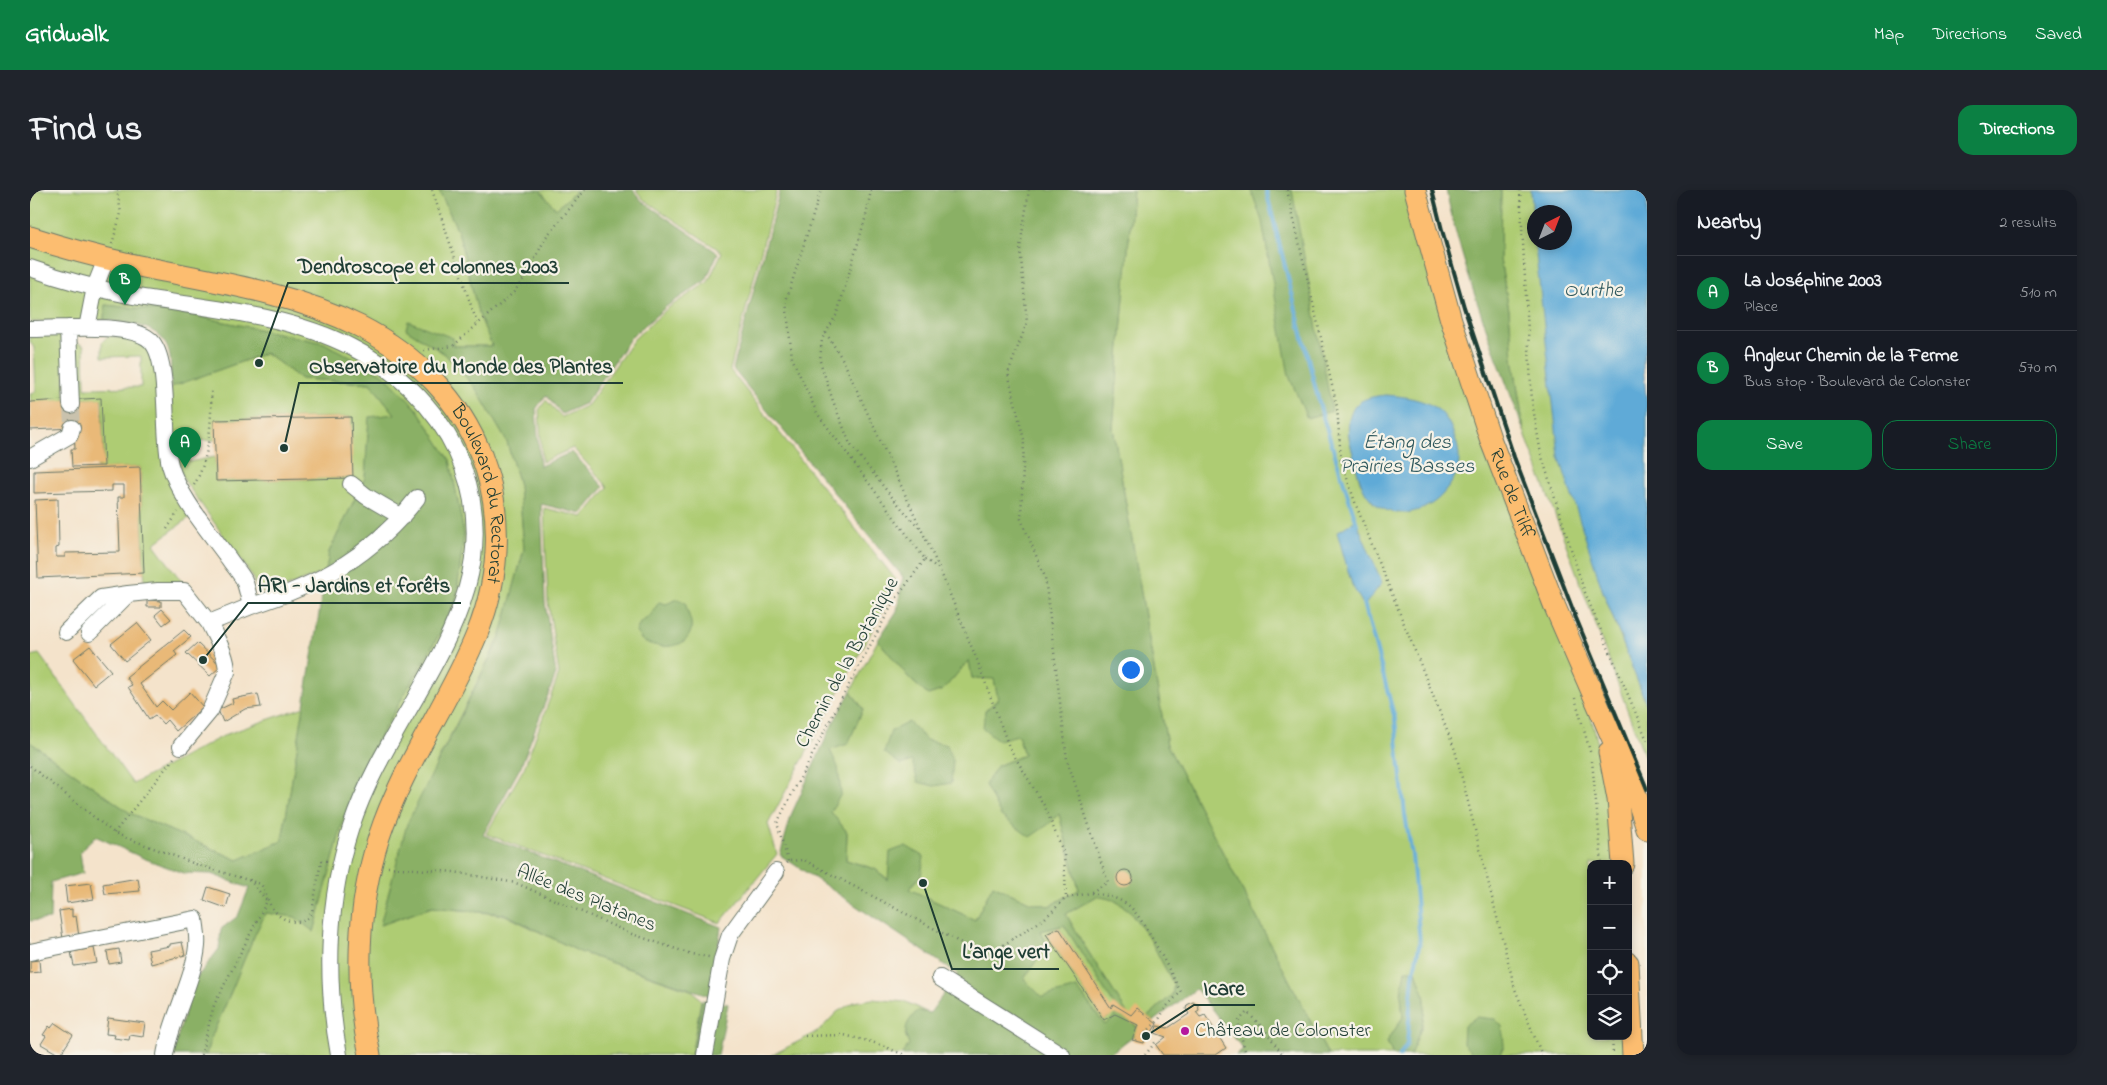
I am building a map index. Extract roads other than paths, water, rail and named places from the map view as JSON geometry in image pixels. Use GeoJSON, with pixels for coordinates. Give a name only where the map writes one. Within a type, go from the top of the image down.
{"type":"FeatureCollection","features":[{"type":"Feature","properties":{"kind":"main road","name":"Rue de Tilff"},"geometry":{"type":"LineString","coordinates":[[1415,190],[1446,303],[1491,441],[1537,563],[1597,706],[1632,783],[1647,829]]}},
{"type":"Feature","properties":{"kind":"main road","name":"Boulevard du Rectorat"},"geometry":{"type":"LineString","coordinates":[[30,237],[106,259],[260,289],[331,314],[380,337],[405,354],[440,387],[470,428],[488,473],[495,506],[497,534],[493,577],[484,613],[469,651],[389,810],[371,868],[364,912],[360,965],[362,1006],[370,1055]]}},
{"type":"Feature","properties":{"kind":"main road","name":"Rue de Tilff"},"geometry":{"type":"LineString","coordinates":[[1597,706],[1618,799],[1623,860]]}},
{"type":"Feature","properties":{"kind":"main road"},"geometry":{"type":"LineString","coordinates":[[1632,974],[1647,1005]]}},
{"type":"Feature","properties":{"kind":"main road"},"geometry":{"type":"LineString","coordinates":[[1633,1055],[1638,990]]}},
{"type":"Feature","properties":{"kind":"street"},"geometry":{"type":"LineString","coordinates":[[87,328],[95,287],[106,259]]}},
{"type":"Feature","properties":{"kind":"street"},"geometry":{"type":"LineString","coordinates":[[30,268],[132,296],[213,308],[286,324],[315,332],[350,346],[390,372],[416,392],[441,424],[462,464],[468,487],[474,529],[471,575],[467,590],[448,638],[378,761],[357,809],[343,854],[334,904],[330,956],[332,1006],[339,1055]]}},
{"type":"Feature","properties":{"kind":"street"},"geometry":{"type":"LineString","coordinates":[[68,328],[71,405]]}},
{"type":"Feature","properties":{"kind":"street"},"geometry":{"type":"LineString","coordinates":[[30,329],[87,328],[128,331],[138,333],[149,339],[156,347],[162,361],[166,442],[170,466],[186,498],[244,580],[251,606]]}},
{"type":"Feature","properties":{"kind":"street"},"geometry":{"type":"LineString","coordinates":[[30,458],[70,435],[72,428]]}},
{"type":"Feature","properties":{"kind":"street"},"geometry":{"type":"LineString","coordinates":[[351,484],[366,496],[402,517]]}},
{"type":"Feature","properties":{"kind":"street"},"geometry":{"type":"LineString","coordinates":[[209,623],[251,606],[287,595],[343,567],[402,517],[417,498]]}},
{"type":"Feature","properties":{"kind":"street"},"geometry":{"type":"LineString","coordinates":[[66,632],[101,598],[158,591],[184,591],[209,623],[227,666],[227,672],[210,711],[181,746]]}},
{"type":"Feature","properties":{"kind":"street"},"geometry":{"type":"LineString","coordinates":[[89,633],[128,594]]}},
{"type":"Feature","properties":{"kind":"street"},"geometry":{"type":"LineString","coordinates":[[705,1055],[722,959],[730,935],[776,872]]}},
{"type":"Feature","properties":{"kind":"street"},"geometry":{"type":"LineString","coordinates":[[30,952],[195,919],[197,946],[193,966],[168,1036],[164,1055]]}},
{"type":"Feature","properties":{"kind":"street"},"geometry":{"type":"LineString","coordinates":[[940,978],[1062,1055]]}},
{"type":"Feature","properties":{"kind":"water","name":"Ourthe"},"geometry":{"type":"Polygon","coordinates":[[[1531,190],[1647,190],[1647,341],[1643,365],[1647,404],[1647,706],[1602,589],[1559,456],[1536,250],[1572,250],[1572,205],[1532,205],[1531,190]]]}},
{"type":"Feature","properties":{"kind":"water","name":"Étang des Prairies Basses"},"geometry":{"type":"Polygon","coordinates":[[[1386,395],[1420,400],[1437,409],[1449,424],[1458,449],[1459,457],[1456,473],[1448,488],[1433,503],[1424,508],[1404,513],[1384,509],[1368,496],[1362,486],[1349,437],[1349,420],[1356,405],[1372,397],[1386,395]]]}},
{"type":"Feature","properties":{"kind":"water"},"geometry":{"type":"Polygon","coordinates":[[[1356,520],[1382,583],[1364,606],[1352,585],[1337,532],[1356,520]]]}},
{"type":"Feature","properties":{"kind":"waterway"},"geometry":{"type":"LineString","coordinates":[[1266,190],[1322,414],[1357,524]]}},
{"type":"Feature","properties":{"kind":"waterway"},"geometry":{"type":"LineString","coordinates":[[1364,603],[1395,719],[1405,815],[1412,855],[1420,942],[1413,976],[1407,1044],[1400,1055]]}},
{"type":"Feature","properties":{"kind":"tunnel"},"geometry":{"type":"LineString","coordinates":[[71,405],[72,428]]}},
{"type":"Feature","properties":{"kind":"railway"},"geometry":{"type":"LineString","coordinates":[[1432,190],[1464,307],[1514,457],[1576,618],[1647,789]]}},
{"type":"Feature","properties":{"kind":"place","name":"Angleur Chemin de la Ferme"},"geometry":{"type":"Point","coordinates":[125,305]}},
{"type":"Feature","properties":{"kind":"place","name":"Dendroscope et colonnes 2003"},"geometry":{"type":"Point","coordinates":[259,363]}},
{"type":"Feature","properties":{"kind":"place","name":"Observatoire du Monde des Plantes"},"geometry":{"type":"Point","coordinates":[284,448]}},
{"type":"Feature","properties":{"kind":"place","name":"La Joséphine 2003"},"geometry":{"type":"Point","coordinates":[185,468]}},
{"type":"Feature","properties":{"kind":"place","name":"ARI - Jardins et forêts"},"geometry":{"type":"Point","coordinates":[203,660]}},
{"type":"Feature","properties":{"kind":"place","name":"L’ange vert"},"geometry":{"type":"Point","coordinates":[923,883]}},
{"type":"Feature","properties":{"kind":"place","name":"Château de Colonster"},"geometry":{"type":"Point","coordinates":[1185,1031]}},
{"type":"Feature","properties":{"kind":"place","name":"Icare"},"geometry":{"type":"Point","coordinates":[1146,1036]}}]}
